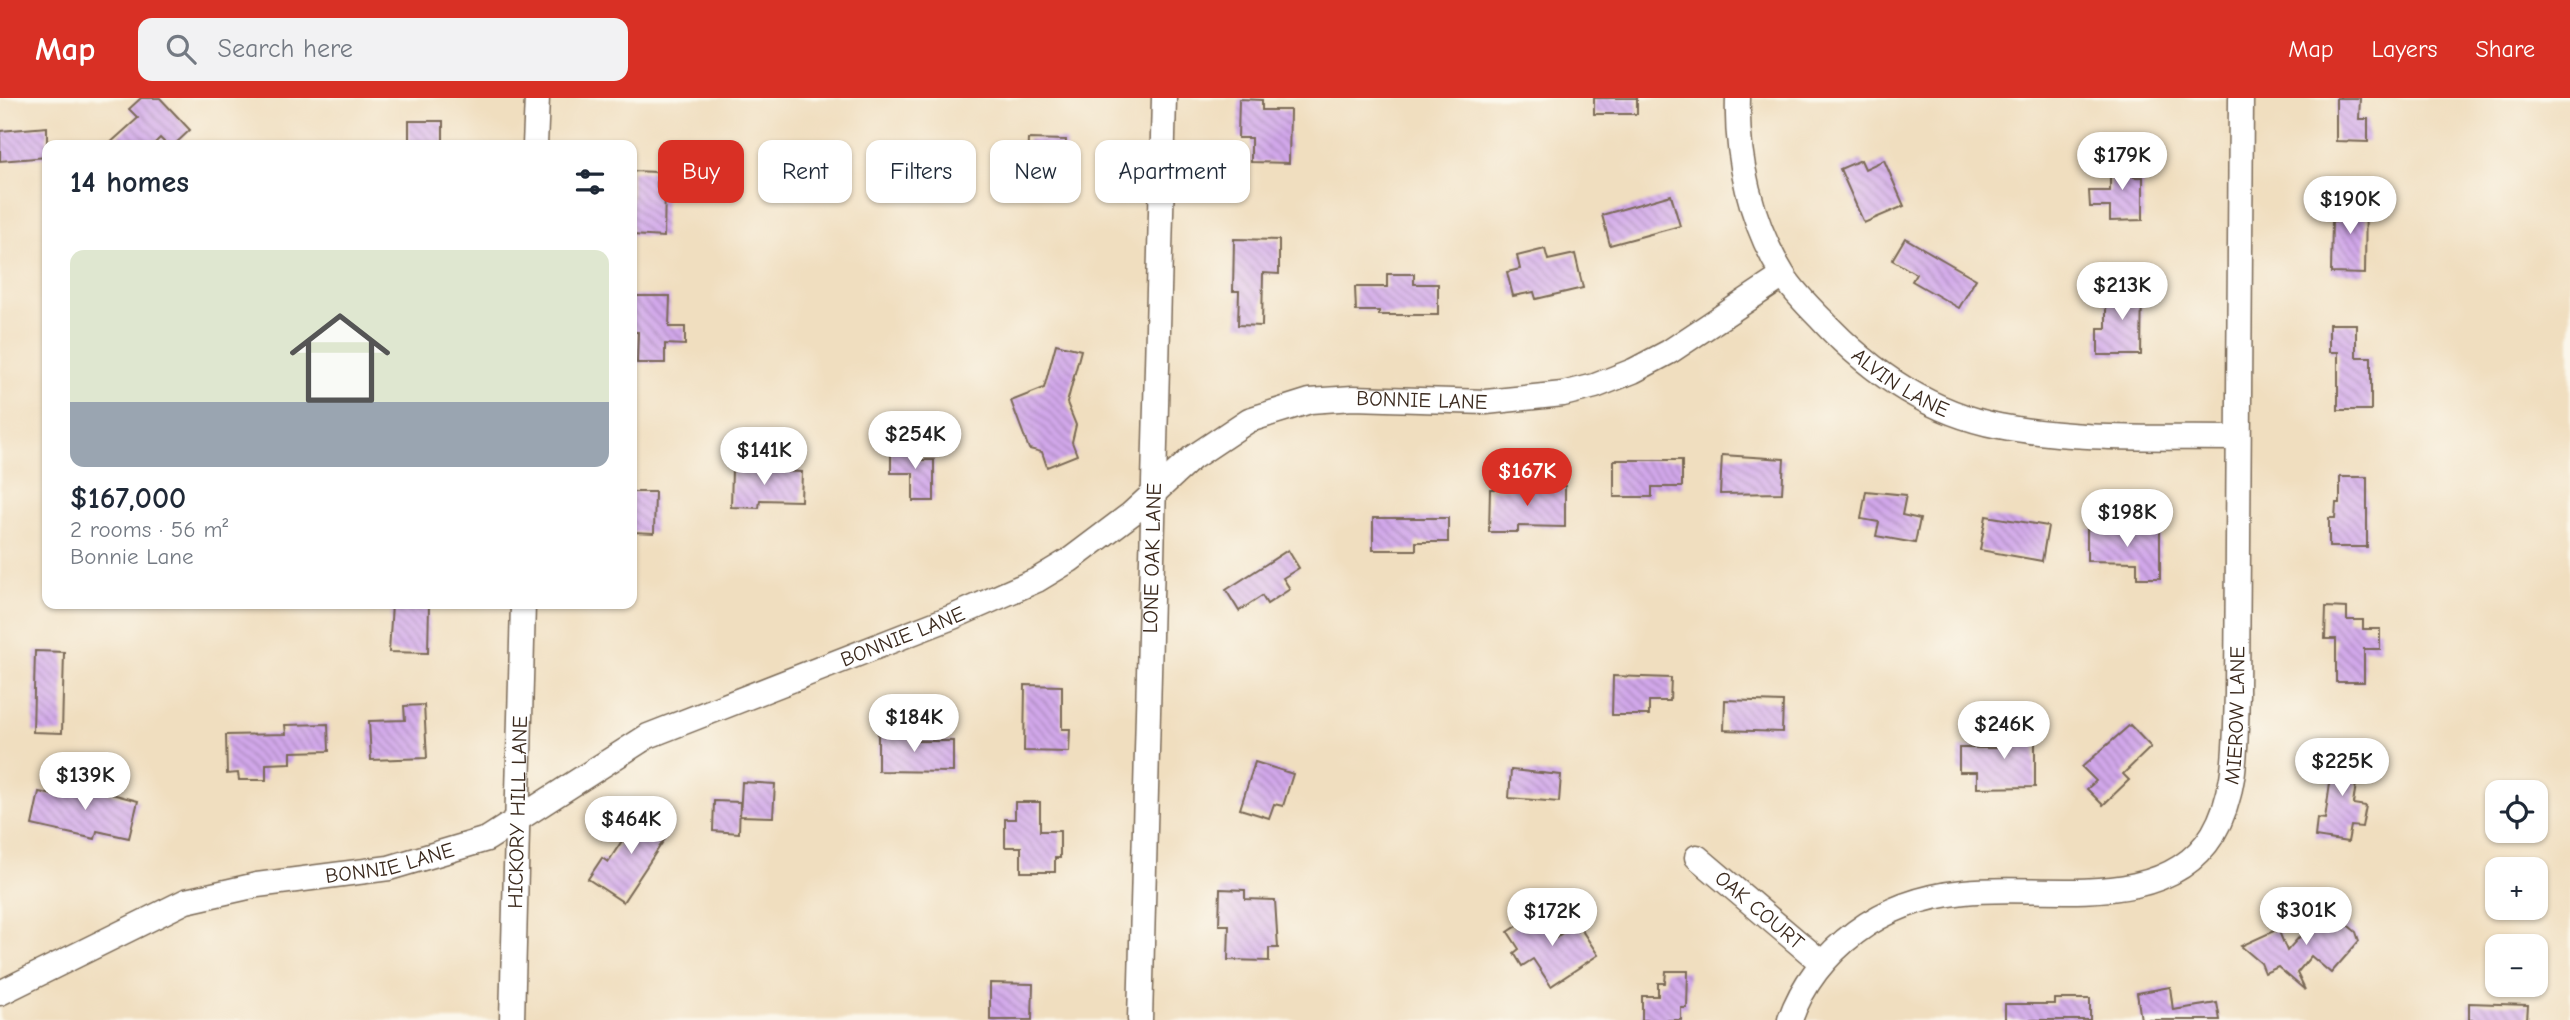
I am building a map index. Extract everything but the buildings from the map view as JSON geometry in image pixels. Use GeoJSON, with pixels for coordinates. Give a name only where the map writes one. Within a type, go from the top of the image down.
{"type":"FeatureCollection","features":[{"type":"Feature","properties":{"kind":"street"},"geometry":{"type":"LineString","coordinates":[[536,140],[537,98]]}},
{"type":"Feature","properties":{"kind":"street","name":"LONE OAK LANE"},"geometry":{"type":"LineString","coordinates":[[1140,1020],[1164,98]]}},
{"type":"Feature","properties":{"kind":"street","name":"ALVIN LANE"},"geometry":{"type":"LineString","coordinates":[[1738,98],[1736,126],[1746,184],[1757,218],[1783,276],[1862,360],[1892,383],[1960,416],[2038,432],[2237,438]]}},
{"type":"Feature","properties":{"kind":"street","name":"MIEROW LANE"},"geometry":{"type":"LineString","coordinates":[[1790,1020],[1822,963],[1869,922],[1901,906],[1965,891],[2118,888],[2148,883],[2193,856],[2212,835],[2227,805],[2232,782],[2237,694],[2241,98]]}},
{"type":"Feature","properties":{"kind":"street","name":"BONNIE LANE"},"geometry":{"type":"LineString","coordinates":[[0,993],[186,901],[257,885],[389,868],[487,839],[648,736],[955,616],[1037,580],[1070,560],[1131,514],[1192,458],[1249,420],[1310,401],[1353,398],[1486,402],[1550,396],[1595,386],[1633,371],[1669,352],[1783,276]]}},
{"type":"Feature","properties":{"kind":"street","name":"HICKORY HILL LANE"},"geometry":{"type":"LineString","coordinates":[[512,1020],[515,823],[523,609]]}},
{"type":"Feature","properties":{"kind":"street","name":"OAK COURT"},"geometry":{"type":"LineString","coordinates":[[1698,857],[1822,963]]}}]}
